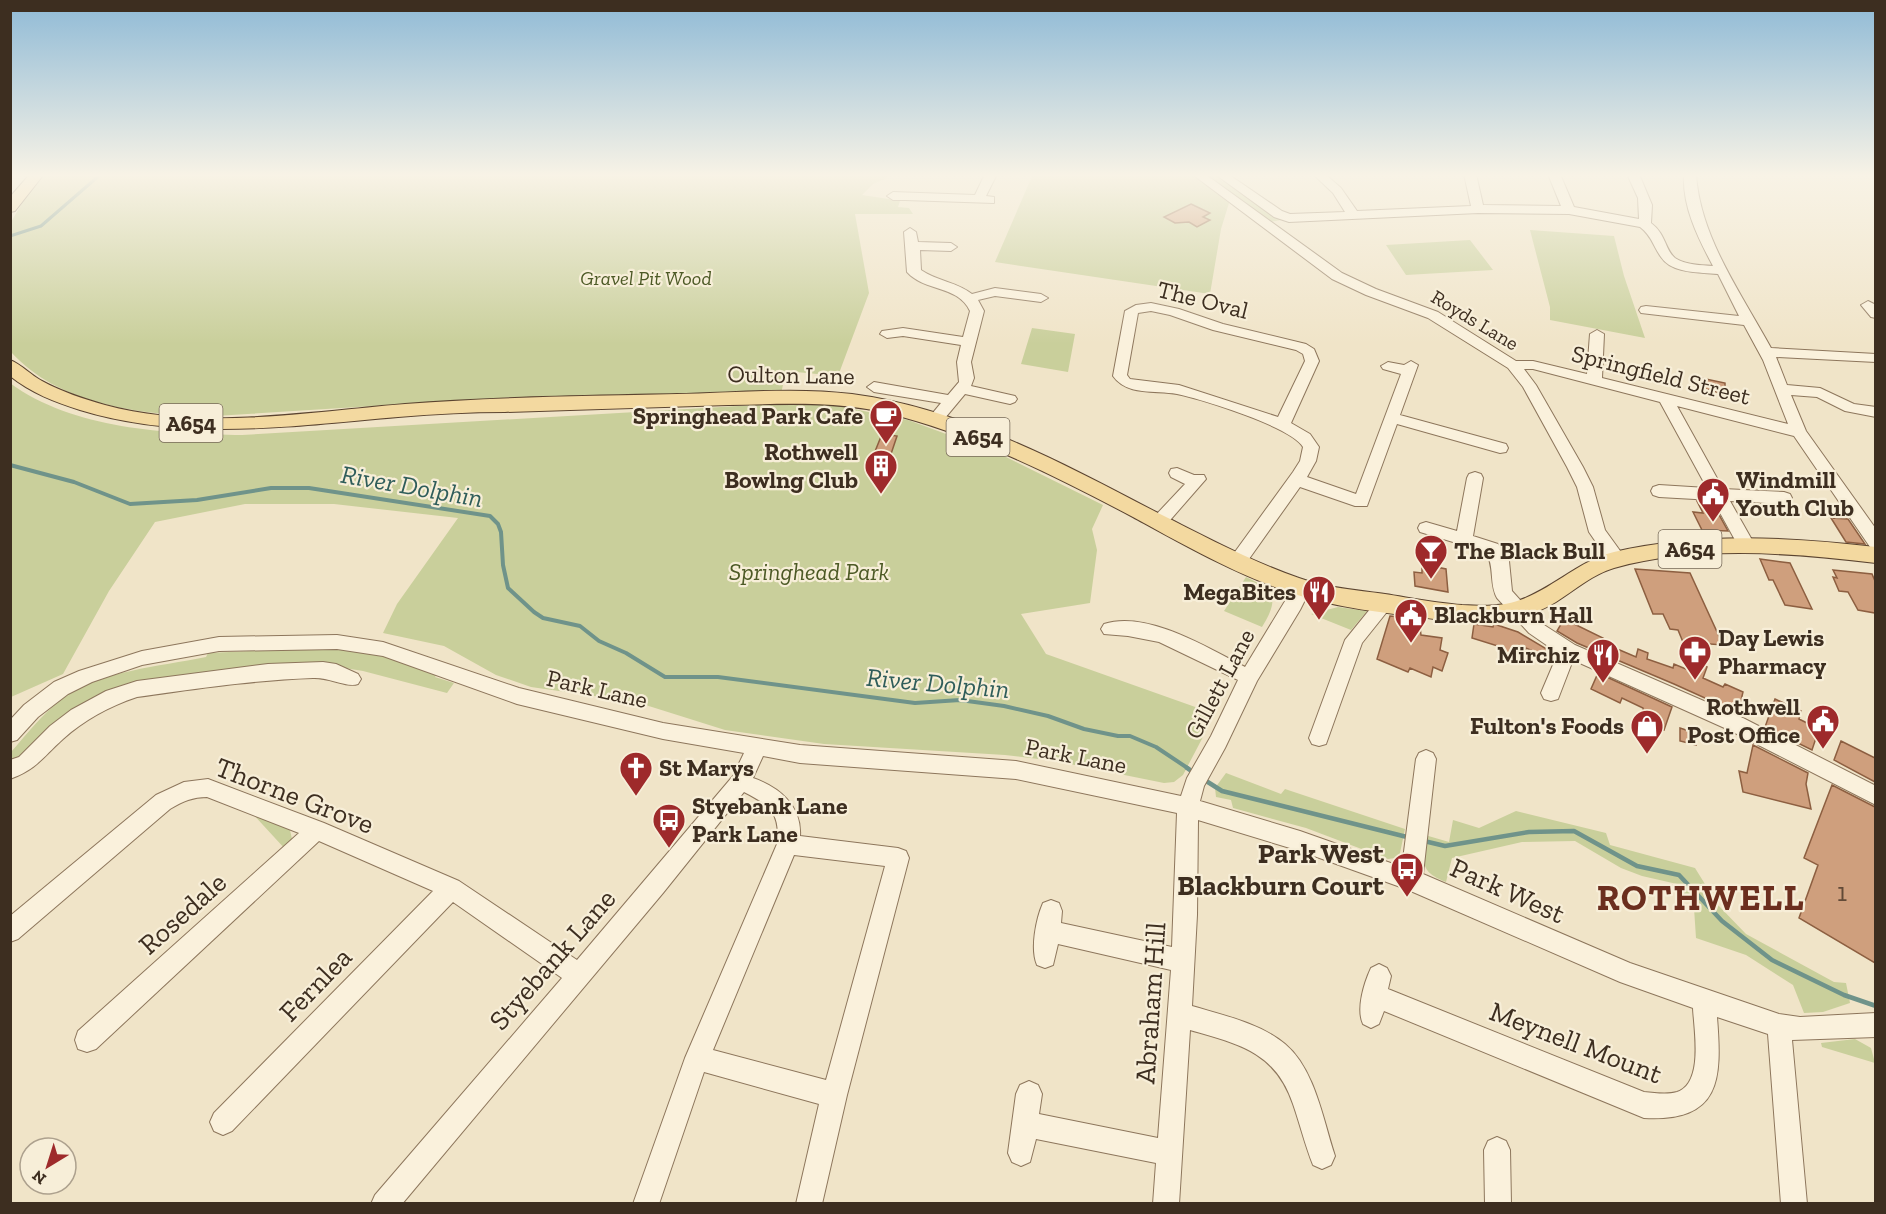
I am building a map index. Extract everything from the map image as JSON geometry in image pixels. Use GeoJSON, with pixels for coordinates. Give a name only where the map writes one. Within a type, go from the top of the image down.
{"type":"FeatureCollection","features":[{"type":"Feature","properties":{"kind":"main road","name":"Oulton Lane"},"geometry":{"type":"LineString","coordinates":[[10,365],[16,372],[46,392],[83,406],[128,416],[178,422],[239,423],[384,412],[625,401],[813,397],[867,402],[935,420],[1013,452],[1238,561],[1302,588]]}},
{"type":"Feature","properties":{"kind":"main road","name":"A654"},"geometry":{"type":"LineString","coordinates":[[1302,588],[1342,597],[1483,614],[1517,610],[1548,596],[1595,565],[1617,559],[1690,549],[1747,547],[1814,547],[1875,555]]}},
{"type":"Feature","properties":{"kind":"street","name":"Royds Lane"},"geometry":{"type":"LineString","coordinates":[[1275,231],[1337,276],[1371,292],[1433,315],[1513,365],[1529,385],[1575,467],[1585,487],[1597,532],[1617,559]]}},
{"type":"Feature","properties":{"kind":"street"},"geometry":{"type":"LineString","coordinates":[[1653,231],[1666,256],[1672,262],[1687,267],[1722,271]]}},
{"type":"Feature","properties":{"kind":"street"},"geometry":{"type":"LineString","coordinates":[[1701,231],[1766,352],[1799,432],[1875,543]]}},
{"type":"Feature","properties":{"kind":"street"},"geometry":{"type":"LineString","coordinates":[[935,420],[962,389],[967,378],[964,362],[977,311],[971,298],[962,291],[921,278],[914,272],[911,239],[955,248]]}},
{"type":"Feature","properties":{"kind":"street"},"geometry":{"type":"LineString","coordinates":[[971,298],[995,292],[1041,298]]}},
{"type":"Feature","properties":{"kind":"street","name":"The Oval"},"geometry":{"type":"LineString","coordinates":[[1238,561],[1296,479],[1311,453],[1311,447],[1303,436],[1282,426],[1187,393],[1125,382],[1120,375],[1132,311],[1142,307],[1174,312],[1309,352],[1312,362],[1282,426]]}},
{"type":"Feature","properties":{"kind":"street"},"geometry":{"type":"LineString","coordinates":[[1646,310],[1749,321]]}},
{"type":"Feature","properties":{"kind":"street"},"geometry":{"type":"LineString","coordinates":[[887,334],[905,329],[970,342]]}},
{"type":"Feature","properties":{"kind":"street"},"geometry":{"type":"LineString","coordinates":[[1594,381],[1597,334]]}},
{"type":"Feature","properties":{"kind":"street"},"geometry":{"type":"LineString","coordinates":[[1766,352],[1875,358]]}},
{"type":"Feature","properties":{"kind":"street","name":"Springfield Street"},"geometry":{"type":"LineString","coordinates":[[1513,365],[1533,365],[1799,432]]}},
{"type":"Feature","properties":{"kind":"street"},"geometry":{"type":"LineString","coordinates":[[1296,479],[1359,506],[1410,368],[1388,366]]}},
{"type":"Feature","properties":{"kind":"street"},"geometry":{"type":"LineString","coordinates":[[874,387],[951,400]]}},
{"type":"Feature","properties":{"kind":"street"},"geometry":{"type":"LineString","coordinates":[[962,389],[1010,401]]}},
{"type":"Feature","properties":{"kind":"street"},"geometry":{"type":"LineString","coordinates":[[1781,389],[1820,393],[1850,408],[1875,412]]}},
{"type":"Feature","properties":{"kind":"street"},"geometry":{"type":"LineString","coordinates":[[1666,399],[1747,547]]}},
{"type":"Feature","properties":{"kind":"street"},"geometry":{"type":"LineString","coordinates":[[1393,418],[1500,448]]}},
{"type":"Feature","properties":{"kind":"street"},"geometry":{"type":"LineString","coordinates":[[1159,522],[1196,480],[1177,473]]}},
{"type":"Feature","properties":{"kind":"street"},"geometry":{"type":"LineString","coordinates":[[1464,538],[1475,478]]}},
{"type":"Feature","properties":{"kind":"street"},"geometry":{"type":"LineString","coordinates":[[1659,491],[1784,498]]}},
{"type":"Feature","properties":{"kind":"street"},"geometry":{"type":"LineString","coordinates":[[1426,528],[1482,544],[1497,553],[1503,593],[1536,628],[1568,650],[1736,724],[1875,796]]}},
{"type":"Feature","properties":{"kind":"street","name":"Gillett Lane"},"geometry":{"type":"LineString","coordinates":[[1191,796],[1249,677],[1302,588]]}},
{"type":"Feature","properties":{"kind":"street"},"geometry":{"type":"LineString","coordinates":[[1319,738],[1354,640],[1385,603]]}},
{"type":"Feature","properties":{"kind":"street"},"geometry":{"type":"LineString","coordinates":[[1109,629],[1149,631],[1249,677]]}},
{"type":"Feature","properties":{"kind":"street","name":"Park Lane"},"geometry":{"type":"LineString","coordinates":[[10,734],[31,711],[61,688],[86,676],[142,658],[219,644],[337,642],[382,649],[445,669],[517,696],[554,706],[663,731],[756,748],[849,759],[1016,770],[1123,790],[1191,796]]}},
{"type":"Feature","properties":{"kind":"street"},"geometry":{"type":"LineString","coordinates":[[1551,693],[1568,650]]}},
{"type":"Feature","properties":{"kind":"street"},"geometry":{"type":"LineString","coordinates":[[10,770],[26,763],[57,732],[78,716],[113,697],[137,689],[268,672],[323,670],[336,672],[351,679]]}},
{"type":"Feature","properties":{"kind":"street"},"geometry":{"type":"LineString","coordinates":[[10,708],[31,711]]}},
{"type":"Feature","properties":{"kind":"street","name":"Styebank Lane"},"geometry":{"type":"LineString","coordinates":[[384,1203],[740,782],[756,748]]}},
{"type":"Feature","properties":{"kind":"street"},"geometry":{"type":"LineString","coordinates":[[1411,880],[1426,759]]}},
{"type":"Feature","properties":{"kind":"street"},"geometry":{"type":"LineString","coordinates":[[646,1203],[697,1058],[788,844],[791,831],[784,809],[767,794],[740,782]]}},
{"type":"Feature","properties":{"kind":"street","name":"Thorne Grove"},"geometry":{"type":"LineString","coordinates":[[10,931],[163,802],[179,792],[194,787],[208,788],[316,830],[451,888],[578,975]]}},
{"type":"Feature","properties":{"kind":"street","name":"Park West"},"geometry":{"type":"LineString","coordinates":[[1191,796],[1300,841],[1411,880],[1566,949],[1779,1026],[1800,1029],[1875,1025]]}},
{"type":"Feature","properties":{"kind":"street","name":"Abraham Hill"},"geometry":{"type":"LineString","coordinates":[[1166,1203],[1186,915],[1191,796]]}},
{"type":"Feature","properties":{"kind":"street","name":"Rosedale"},"geometry":{"type":"LineString","coordinates":[[87,1040],[316,830]]}},
{"type":"Feature","properties":{"kind":"street"},"geometry":{"type":"LineString","coordinates":[[788,844],[898,858],[834,1095],[809,1203]]}},
{"type":"Feature","properties":{"kind":"street","name":"Fernlea"},"geometry":{"type":"LineString","coordinates":[[223,1122],[451,888]]}},
{"type":"Feature","properties":{"kind":"street"},"geometry":{"type":"LineString","coordinates":[[1045,957],[1050,921],[1183,961]]}},
{"type":"Feature","properties":{"kind":"street","name":"Meynell Mount"},"geometry":{"type":"LineString","coordinates":[[1375,996],[1644,1105],[1661,1108],[1677,1107],[1689,1102],[1699,1093],[1705,1082],[1707,1068],[1704,1000]]}},
{"type":"Feature","properties":{"kind":"street"},"geometry":{"type":"LineString","coordinates":[[1179,1014],[1260,1042],[1278,1054],[1294,1078],[1322,1156]]}},
{"type":"Feature","properties":{"kind":"street"},"geometry":{"type":"LineString","coordinates":[[1779,1026],[1794,1203]]}},
{"type":"Feature","properties":{"kind":"street"},"geometry":{"type":"LineString","coordinates":[[697,1058],[834,1095]]}},
{"type":"Feature","properties":{"kind":"street"},"geometry":{"type":"LineString","coordinates":[[1021,1153],[1029,1095]]}},
{"type":"Feature","properties":{"kind":"street"},"geometry":{"type":"LineString","coordinates":[[1026,1124],[1169,1152]]}},
{"type":"Feature","properties":{"kind":"street"},"geometry":{"type":"LineString","coordinates":[[1497,1150],[1498,1203]]}},
{"type":"Feature","properties":{"kind":"green space","name":"Gravel Pit Wood"},"geometry":{"type":"Polygon","coordinates":[[[11,231],[858,231],[869,293],[838,376],[786,371],[781,394],[519,397],[198,417],[147,412],[97,402],[51,383],[30,370],[11,352],[11,231]]]}},
{"type":"Feature","properties":{"kind":"green space"},"geometry":{"type":"Polygon","coordinates":[[[1009,231],[1221,231],[1210,294],[995,262],[1009,231]]]}},
{"type":"Feature","properties":{"kind":"green space"},"geometry":{"type":"Polygon","coordinates":[[[1530,231],[1614,236],[1624,276],[1645,338],[1550,320],[1550,307],[1530,231]]]}},
{"type":"Feature","properties":{"kind":"green space"},"geometry":{"type":"Polygon","coordinates":[[[1470,240],[1493,270],[1406,275],[1386,245],[1470,240]]]}},
{"type":"Feature","properties":{"kind":"green space"},"geometry":{"type":"Polygon","coordinates":[[[1032,328],[1075,334],[1068,372],[1021,364],[1032,328]]]}},
{"type":"Feature","properties":{"kind":"green space","name":"Springhead Park"},"geometry":{"type":"Polygon","coordinates":[[[10,383],[62,410],[91,419],[122,426],[183,433],[242,435],[772,404],[829,404],[908,420],[998,453],[1103,505],[1092,529],[1097,550],[1090,603],[1021,614],[1046,654],[1215,714],[1183,775],[1174,782],[1164,783],[1055,761],[1005,755],[824,744],[725,730],[636,702],[531,687],[496,675],[444,646],[383,633],[397,604],[458,518],[334,504],[245,504],[155,522],[109,591],[63,674],[11,697],[10,383]]]}},
{"type":"Feature","properties":{"kind":"green space"},"geometry":{"type":"Polygon","coordinates":[[[1246,577],[1264,587],[1272,597],[1271,609],[1262,627],[1224,611],[1246,577]]]}},
{"type":"Feature","properties":{"kind":"green space"},"geometry":{"type":"Polygon","coordinates":[[[1338,607],[1367,611],[1351,630],[1311,614],[1338,607]]]}},
{"type":"Feature","properties":{"kind":"green space"},"geometry":{"type":"Polygon","coordinates":[[[313,648],[382,655],[437,674],[435,677],[454,683],[447,693],[363,671],[326,665],[136,685],[11,765],[11,752],[48,711],[78,689],[95,682],[131,671],[206,657],[208,653],[313,648]]]}},
{"type":"Feature","properties":{"kind":"green space"},"geometry":{"type":"Polygon","coordinates":[[[1226,773],[1281,794],[1285,789],[1405,829],[1400,853],[1396,858],[1388,859],[1306,828],[1233,808],[1231,800],[1216,797],[1215,788],[1226,773]]]}},
{"type":"Feature","properties":{"kind":"green space"},"geometry":{"type":"Polygon","coordinates":[[[250,811],[290,830],[292,839],[286,850],[250,811]]]}},
{"type":"Feature","properties":{"kind":"green space"},"geometry":{"type":"Polygon","coordinates":[[[1516,811],[1606,833],[1610,845],[1695,868],[1718,905],[1746,934],[1834,982],[1846,983],[1850,1003],[1823,1012],[1804,1013],[1793,985],[1746,955],[1696,938],[1694,908],[1677,884],[1642,876],[1621,868],[1575,841],[1522,842],[1452,858],[1446,882],[1431,874],[1427,869],[1424,859],[1425,835],[1449,842],[1453,820],[1479,828],[1516,811]]]}},
{"type":"Feature","properties":{"kind":"green space"},"geometry":{"type":"Polygon","coordinates":[[[1855,1039],[1871,1048],[1875,1063],[1822,1047],[1821,1043],[1855,1039]]]}},
{"type":"Feature","properties":{"kind":"building"},"geometry":{"type":"Polygon","coordinates":[[[1701,378],[1725,383],[1725,394],[1701,388],[1701,378]]]}},
{"type":"Feature","properties":{"kind":"building","name":"Springhead Park Cafe"},"geometry":{"type":"Polygon","coordinates":[[[882,434],[897,436],[890,457],[874,454],[882,434]]]}},
{"type":"Feature","properties":{"kind":"building","name":"Windmill Youth Club"},"geometry":{"type":"Polygon","coordinates":[[[1697,501],[1712,502],[1728,531],[1702,530],[1693,512],[1703,513],[1697,501]]]}},
{"type":"Feature","properties":{"kind":"building"},"geometry":{"type":"Polygon","coordinates":[[[1831,518],[1848,519],[1865,544],[1846,542],[1831,518]]]}},
{"type":"Feature","properties":{"kind":"building"},"geometry":{"type":"Polygon","coordinates":[[[1760,559],[1790,563],[1812,609],[1785,605],[1773,580],[1769,580],[1760,559]]]}},
{"type":"Feature","properties":{"kind":"building","name":"The Black Bull"},"geometry":{"type":"Polygon","coordinates":[[[1431,566],[1446,569],[1448,592],[1415,586],[1414,572],[1422,573],[1422,568],[1432,570],[1431,566]]]}},
{"type":"Feature","properties":{"kind":"building"},"geometry":{"type":"Polygon","coordinates":[[[1635,569],[1690,573],[1723,645],[1683,642],[1678,630],[1670,629],[1663,614],[1653,614],[1635,569]]]}},
{"type":"Feature","properties":{"kind":"building"},"geometry":{"type":"Polygon","coordinates":[[[1833,570],[1872,574],[1875,581],[1875,613],[1858,610],[1848,592],[1839,591],[1833,577],[1837,578],[1833,570]]]}},
{"type":"Feature","properties":{"kind":"building","name":"Blackburn Hall"},"geometry":{"type":"Polygon","coordinates":[[[1390,616],[1419,619],[1421,635],[1442,638],[1440,650],[1448,653],[1442,671],[1433,667],[1431,677],[1410,668],[1408,672],[1377,659],[1390,616]]]}},
{"type":"Feature","properties":{"kind":"building"},"geometry":{"type":"Polygon","coordinates":[[[1564,619],[1603,638],[1601,642],[1636,657],[1638,649],[1648,653],[1647,659],[1673,668],[1674,664],[1693,672],[1696,662],[1707,667],[1703,678],[1723,687],[1725,684],[1743,692],[1738,713],[1577,643],[1557,631],[1564,619]]]}},
{"type":"Feature","properties":{"kind":"building"},"geometry":{"type":"Polygon","coordinates":[[[1474,624],[1493,627],[1494,624],[1518,632],[1555,654],[1553,660],[1526,648],[1525,652],[1515,648],[1513,658],[1500,653],[1501,647],[1472,638],[1474,624]]]}},
{"type":"Feature","properties":{"kind":"building"},"geometry":{"type":"Polygon","coordinates":[[[1598,673],[1672,707],[1664,730],[1646,726],[1643,708],[1622,698],[1620,703],[1591,689],[1598,673]]]}},
{"type":"Feature","properties":{"kind":"building"},"geometry":{"type":"Polygon","coordinates":[[[1775,699],[1801,711],[1799,719],[1819,729],[1812,750],[1765,727],[1775,699]]]}},
{"type":"Feature","properties":{"kind":"building"},"geometry":{"type":"Polygon","coordinates":[[[1680,728],[1695,733],[1696,745],[1680,741],[1680,728]]]}},
{"type":"Feature","properties":{"kind":"building"},"geometry":{"type":"Polygon","coordinates":[[[1841,741],[1875,758],[1875,782],[1834,760],[1841,741]]]}},
{"type":"Feature","properties":{"kind":"building"},"geometry":{"type":"Polygon","coordinates":[[[1753,745],[1808,773],[1806,784],[1811,809],[1743,792],[1739,771],[1747,773],[1753,745]]]}},
{"type":"Feature","properties":{"kind":"building"},"geometry":{"type":"Polygon","coordinates":[[[1832,785],[1875,807],[1875,963],[1799,918],[1818,865],[1804,858],[1832,785]]]}},
{"type":"Feature","properties":{"kind":"waterway","name":"River Dolphin"},"geometry":{"type":"LineString","coordinates":[[10,236],[27,231]]}},
{"type":"Feature","properties":{"kind":"waterway","name":"River Dolphin"},"geometry":{"type":"LineString","coordinates":[[10,465],[74,482],[130,504],[197,500],[271,488],[309,488],[490,516],[498,524],[501,532],[503,565],[508,588],[534,612],[543,618],[580,626],[599,641],[626,653],[665,677],[718,677],[915,703],[960,700],[1004,706],[1048,716],[1084,729],[1118,736],[1130,736],[1156,747],[1189,769]]}},
{"type":"Feature","properties":{"kind":"waterway","name":"River Dolphin"},"geometry":{"type":"LineString","coordinates":[[1187,768],[1194,773]]}},
{"type":"Feature","properties":{"kind":"waterway","name":"River Dolphin"},"geometry":{"type":"LineString","coordinates":[[1203,779],[1222,791],[1411,838]]}},
{"type":"Feature","properties":{"kind":"waterway","name":"River Dolphin"},"geometry":{"type":"LineString","coordinates":[[1424,841],[1445,846],[1529,832],[1574,831],[1637,866],[1679,875],[1722,921],[1772,960],[1844,995],[1876,1006]]}},
{"type":"Feature","properties":{"kind":"place","name":"Springhead Park Cafe"},"geometry":{"type":"Point","coordinates":[886,445]}},
{"type":"Feature","properties":{"kind":"place","name":"Rothwell Bowlng Club"},"geometry":{"type":"Point","coordinates":[881,495]}},
{"type":"Feature","properties":{"kind":"place","name":"Windmill Youth Club"},"geometry":{"type":"Point","coordinates":[1713,523]}},
{"type":"Feature","properties":{"kind":"place","name":"The Black Bull"},"geometry":{"type":"Point","coordinates":[1431,580]}},
{"type":"Feature","properties":{"kind":"place","name":"MegaBites"},"geometry":{"type":"Point","coordinates":[1319,621]}},
{"type":"Feature","properties":{"kind":"place","name":"Blackburn Hall"},"geometry":{"type":"Point","coordinates":[1411,644]}},
{"type":"Feature","properties":{"kind":"place","name":"Day Lewis Pharmacy"},"geometry":{"type":"Point","coordinates":[1695,681]}},
{"type":"Feature","properties":{"kind":"place","name":"Mirchiz"},"geometry":{"type":"Point","coordinates":[1603,684]}},
{"type":"Feature","properties":{"kind":"place","name":"Rothwell Post Office"},"geometry":{"type":"Point","coordinates":[1823,750]}},
{"type":"Feature","properties":{"kind":"place","name":"Fulton's Foods"},"geometry":{"type":"Point","coordinates":[1647,755]}},
{"type":"Feature","properties":{"kind":"place","name":"St Marys"},"geometry":{"type":"Point","coordinates":[636,797]}},
{"type":"Feature","properties":{"kind":"place","name":"Styebank Lane Park Lane"},"geometry":{"type":"Point","coordinates":[669,849]}},
{"type":"Feature","properties":{"kind":"place","name":"Park West Blackburn Court"},"geometry":{"type":"Point","coordinates":[1407,898]}},
{"type":"Feature","properties":{"kind":"district","name":"ROTHWELL"},"geometry":{"type":"Point","coordinates":[1701,897]}}]}
